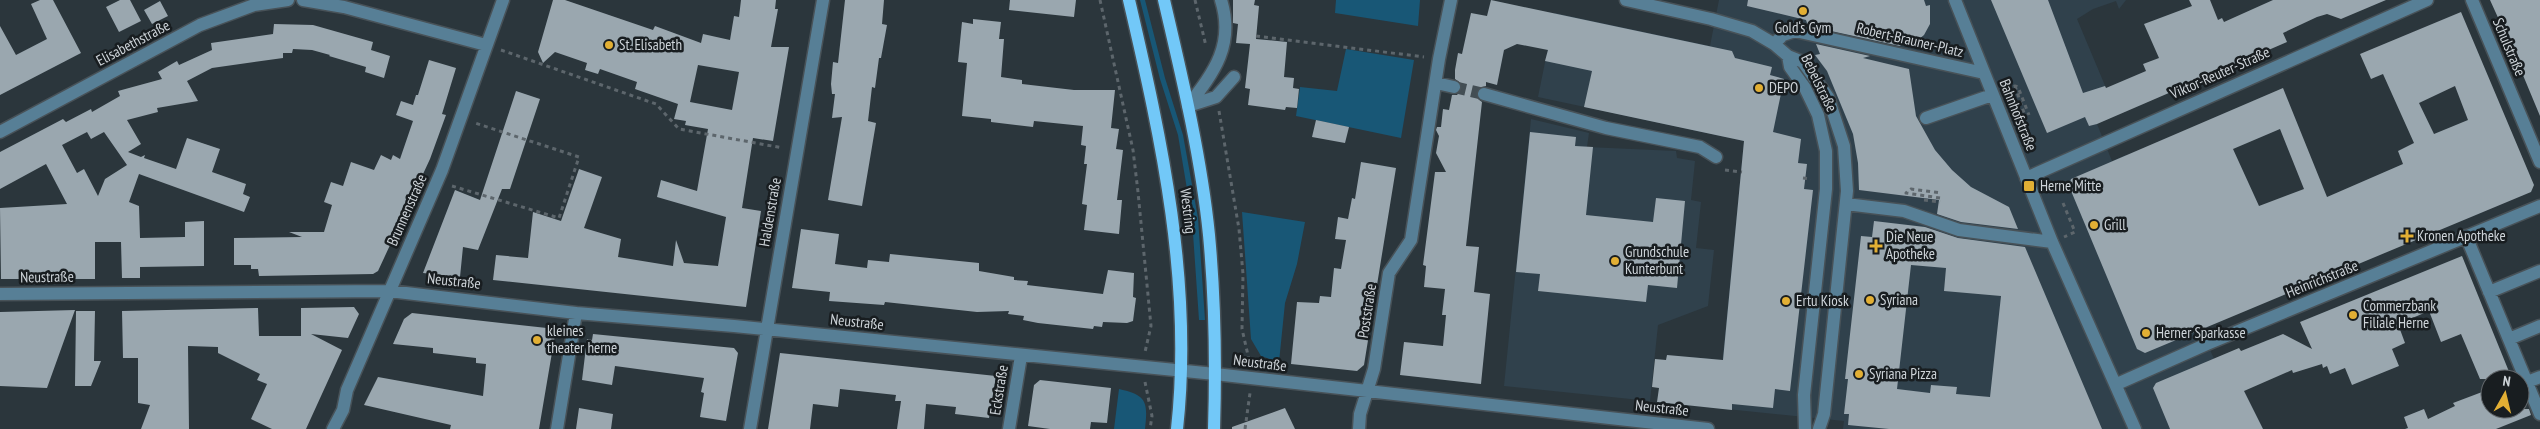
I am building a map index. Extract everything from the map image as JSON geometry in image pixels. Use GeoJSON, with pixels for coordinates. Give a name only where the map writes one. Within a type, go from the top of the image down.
{"type":"FeatureCollection","features":[{"type":"Feature","properties":{"kind":"main road","name":"Westring"},"geometry":{"type":"LineString","coordinates":[[1129,0],[1160,137],[1171,204],[1179,295],[1180,372],[1176,429]]}},
{"type":"Feature","properties":{"kind":"main road","name":"Westring"},"geometry":{"type":"LineString","coordinates":[[1164,0],[1188,106],[1209,234],[1215,374],[1214,429]]}},
{"type":"Feature","properties":{"kind":"street","name":"Elisabethstraße"},"geometry":{"type":"LineString","coordinates":[[0,132],[200,25],[254,5],[288,0]]}},
{"type":"Feature","properties":{"kind":"street"},"geometry":{"type":"LineString","coordinates":[[303,0],[344,7],[486,45]]}},
{"type":"Feature","properties":{"kind":"street","name":"Brunnenstraße"},"geometry":{"type":"LineString","coordinates":[[334,429],[342,410],[347,390],[378,323],[389,291],[437,182],[503,0]]}},
{"type":"Feature","properties":{"kind":"street","name":"Haldenstraße"},"geometry":{"type":"LineString","coordinates":[[750,429],[823,0]]}},
{"type":"Feature","properties":{"kind":"street"},"geometry":{"type":"LineString","coordinates":[[1188,106],[1212,74],[1221,58],[1226,17],[1221,0]]}},
{"type":"Feature","properties":{"kind":"street","name":"Poststraße"},"geometry":{"type":"LineString","coordinates":[[1359,429],[1360,414],[1374,369],[1389,273],[1412,240],[1438,59],[1451,0]]}},
{"type":"Feature","properties":{"kind":"street"},"geometry":{"type":"LineString","coordinates":[[1626,0],[1728,23],[1752,31],[1774,44],[1788,56]]}},
{"type":"Feature","properties":{"kind":"street","name":"Bahnhofstraße"},"geometry":{"type":"LineString","coordinates":[[1955,0],[2052,242],[2135,429]]}},
{"type":"Feature","properties":{"kind":"street","name":"Viktor-Reuter-Straße"},"geometry":{"type":"LineString","coordinates":[[2026,178],[2427,0]]}},
{"type":"Feature","properties":{"kind":"street","name":"Schulstraße"},"geometry":{"type":"LineString","coordinates":[[2472,0],[2540,162]]}},
{"type":"Feature","properties":{"kind":"street","name":"Robert-Brauner-Platz"},"geometry":{"type":"LineString","coordinates":[[1774,44],[1783,35],[1795,31],[1984,73]]}},
{"type":"Feature","properties":{"kind":"street","name":"Bebelstraße"},"geometry":{"type":"LineString","coordinates":[[1788,56],[1803,62],[1828,97],[1844,146],[1846,204],[1824,414],[1819,429]]}},
{"type":"Feature","properties":{"kind":"street","name":"Bebelstraße"},"geometry":{"type":"LineString","coordinates":[[1788,56],[1790,67],[1804,88],[1818,115],[1825,139],[1827,160],[1826,189],[1804,395],[1805,429]]}},
{"type":"Feature","properties":{"kind":"street"},"geometry":{"type":"LineString","coordinates":[[1188,106],[1216,97],[1234,77]]}},
{"type":"Feature","properties":{"kind":"street"},"geometry":{"type":"LineString","coordinates":[[1436,83],[1454,87]]}},
{"type":"Feature","properties":{"kind":"street"},"geometry":{"type":"LineString","coordinates":[[1484,94],[1606,128],[1700,147],[1716,157]]}},
{"type":"Feature","properties":{"kind":"street"},"geometry":{"type":"LineString","coordinates":[[1926,118],[1992,94]]}},
{"type":"Feature","properties":{"kind":"street"},"geometry":{"type":"LineString","coordinates":[[1846,204],[1904,211],[1959,230],[2052,242]]}},
{"type":"Feature","properties":{"kind":"street","name":"Heinrichstraße"},"geometry":{"type":"LineString","coordinates":[[2116,384],[2206,344],[2540,206]]}},
{"type":"Feature","properties":{"kind":"street"},"geometry":{"type":"LineString","coordinates":[[2466,236],[2522,369]]}},
{"type":"Feature","properties":{"kind":"street"},"geometry":{"type":"LineString","coordinates":[[2487,287],[2540,271]]}},
{"type":"Feature","properties":{"kind":"street","name":"Neustraße"},"geometry":{"type":"LineString","coordinates":[[0,294],[389,291],[576,313],[1215,374],[1708,429]]}},
{"type":"Feature","properties":{"kind":"street"},"geometry":{"type":"LineString","coordinates":[[557,429],[576,313]]}},
{"type":"Feature","properties":{"kind":"street"},"geometry":{"type":"LineString","coordinates":[[2509,339],[2540,326]]}},
{"type":"Feature","properties":{"kind":"street","name":"Eckstraße"},"geometry":{"type":"LineString","coordinates":[[1009,429],[1021,356]]}},
{"type":"Feature","properties":{"kind":"street"},"geometry":{"type":"LineString","coordinates":[[2530,390],[2540,414]]}},
{"type":"Feature","properties":{"kind":"path"},"geometry":{"type":"LineString","coordinates":[[1100,0],[1133,150],[1138,192],[1151,326],[1142,368],[1152,416],[1150,429]]}},
{"type":"Feature","properties":{"kind":"path"},"geometry":{"type":"LineString","coordinates":[[1195,0],[1212,74]]}},
{"type":"Feature","properties":{"kind":"path"},"geometry":{"type":"LineString","coordinates":[[1256,36],[1438,59]]}},
{"type":"Feature","properties":{"kind":"path"},"geometry":{"type":"LineString","coordinates":[[486,45],[656,104],[680,129],[797,151]]}},
{"type":"Feature","properties":{"kind":"path"},"geometry":{"type":"LineString","coordinates":[[2015,86],[2018,87],[2027,115],[2014,89],[2015,86]]}},
{"type":"Feature","properties":{"kind":"path"},"geometry":{"type":"LineString","coordinates":[[1216,97],[1240,229],[1243,274],[1242,329],[1249,353],[1251,379],[1245,429]]}},
{"type":"Feature","properties":{"kind":"path"},"geometry":{"type":"LineString","coordinates":[[437,182],[559,218],[579,157],[460,118]]}},
{"type":"Feature","properties":{"kind":"path"},"geometry":{"type":"LineString","coordinates":[[1911,189],[1941,196],[1906,193],[1911,189]]}},
{"type":"Feature","properties":{"kind":"path"},"geometry":{"type":"LineString","coordinates":[[2063,203],[2073,227]]}},
{"type":"Feature","properties":{"kind":"shaded area"},"geometry":{"type":"Polygon","coordinates":[[[1140,0],[1145,0],[1165,78],[1183,135],[1198,218],[1205,320],[1199,320],[1192,219],[1178,135],[1160,79],[1140,0]]]}},
{"type":"Feature","properties":{"kind":"shaded area"},"geometry":{"type":"Polygon","coordinates":[[[1336,0],[1420,0],[1418,26],[1335,13],[1336,0]]]}},
{"type":"Feature","properties":{"kind":"shaded area"},"geometry":{"type":"Polygon","coordinates":[[[1719,0],[2126,0],[2119,9],[2116,1],[2093,9],[2077,19],[2106,88],[2097,124],[2112,161],[2126,155],[2214,359],[2206,362],[2223,400],[2244,391],[2263,429],[1843,429],[1844,421],[1707,407],[1688,361],[1689,357],[1712,359],[1712,365],[1722,365],[1744,141],[1538,97],[1555,13],[1710,46],[1719,0]]]}},
{"type":"Feature","properties":{"kind":"shaded area"},"geometry":{"type":"Polygon","coordinates":[[[1346,49],[1414,60],[1401,138],[1296,116],[1300,87],[1337,91],[1346,49]]]}},
{"type":"Feature","properties":{"kind":"shaded area","name":"Grundschule Kunterbunt"},"geometry":{"type":"Polygon","coordinates":[[[1531,119],[1589,133],[1587,147],[1676,151],[1677,158],[1695,161],[1691,200],[1701,202],[1696,248],[1714,250],[1708,306],[1658,325],[1650,401],[1504,386],[1531,119]]]}},
{"type":"Feature","properties":{"kind":"shaded area"},"geometry":{"type":"Polygon","coordinates":[[[1242,212],[1305,222],[1297,264],[1285,303],[1279,362],[1261,356],[1251,339],[1242,212]]]}},
{"type":"Feature","properties":{"kind":"shaded area"},"geometry":{"type":"Polygon","coordinates":[[[1119,389],[1135,394],[1144,401],[1146,412],[1145,429],[1114,429],[1119,389]]]}},
{"type":"Feature","properties":{"kind":"building"},"geometry":{"type":"Polygon","coordinates":[[[40,0],[53,0],[81,53],[0,95],[0,26],[16,55],[47,39],[31,4],[40,0]]]}},
{"type":"Feature","properties":{"kind":"building"},"geometry":{"type":"Polygon","coordinates":[[[120,0],[130,0],[141,21],[119,32],[106,7],[120,0]]]}},
{"type":"Feature","properties":{"kind":"building"},"geometry":{"type":"Polygon","coordinates":[[[553,0],[565,0],[653,30],[655,26],[701,43],[703,34],[730,40],[734,16],[739,17],[741,0],[776,0],[775,9],[778,9],[771,47],[789,47],[773,141],[753,138],[742,208],[761,211],[746,307],[493,280],[496,255],[528,258],[533,212],[561,221],[579,169],[602,177],[584,228],[621,239],[618,257],[673,266],[676,240],[684,263],[718,266],[726,217],[657,197],[661,180],[697,191],[708,129],[685,125],[686,121],[674,119],[678,104],[635,89],[637,82],[600,69],[598,74],[585,70],[587,63],[555,52],[543,63],[538,52],[553,0]],[[698,65],[690,102],[732,110],[739,72],[698,65]]]}},
{"type":"Feature","properties":{"kind":"building"},"geometry":{"type":"Polygon","coordinates":[[[845,0],[884,0],[882,24],[887,25],[881,58],[879,58],[875,88],[872,87],[868,121],[876,123],[862,206],[828,200],[842,117],[832,118],[835,94],[832,94],[831,84],[833,62],[838,63],[845,0]]]}},
{"type":"Feature","properties":{"kind":"building"},"geometry":{"type":"Polygon","coordinates":[[[1010,0],[1076,0],[1074,17],[1009,10],[1010,0]]]}},
{"type":"Feature","properties":{"kind":"building"},"geometry":{"type":"Polygon","coordinates":[[[1233,0],[1255,0],[1254,5],[1259,6],[1256,39],[1287,42],[1284,77],[1294,78],[1293,88],[1299,89],[1297,108],[1286,107],[1285,110],[1248,105],[1250,89],[1245,88],[1250,44],[1236,43],[1238,24],[1233,23],[1233,0]]]}},
{"type":"Feature","properties":{"kind":"building"},"geometry":{"type":"Polygon","coordinates":[[[1491,0],[1732,51],[1735,58],[1772,67],[1770,75],[1784,79],[1773,132],[1801,139],[1798,163],[1807,164],[1804,189],[1813,190],[1790,391],[1775,389],[1773,408],[1732,404],[1732,410],[1657,402],[1659,388],[1652,387],[1655,359],[1666,360],[1667,355],[1723,360],[1744,141],[1584,107],[1592,71],[1545,61],[1548,50],[1517,44],[1504,50],[1497,85],[1486,82],[1486,86],[1479,88],[1476,92],[1478,99],[1482,102],[1466,246],[1479,247],[1474,292],[1490,294],[1481,384],[1400,375],[1404,342],[1443,346],[1446,315],[1442,315],[1445,289],[1424,287],[1426,266],[1423,265],[1435,172],[1446,172],[1436,153],[1439,136],[1436,130],[1437,127],[1441,127],[1443,109],[1449,110],[1452,95],[1457,95],[1462,89],[1462,84],[1455,79],[1455,70],[1458,53],[1462,54],[1471,13],[1487,16],[1491,0]]]}},
{"type":"Feature","properties":{"kind":"building"},"geometry":{"type":"Polygon","coordinates":[[[1748,0],[1924,0],[1926,6],[1930,5],[1930,24],[1924,35],[1918,40],[1900,46],[1808,26],[1806,20],[1747,6],[1748,0]]]}},
{"type":"Feature","properties":{"kind":"building"},"geometry":{"type":"Polygon","coordinates":[[[1991,0],[2048,0],[2083,93],[2105,86],[2106,88],[2146,71],[2143,64],[2159,58],[2144,24],[2192,6],[2189,0],[2210,0],[2218,20],[2222,18],[2224,22],[2273,0],[2386,0],[2341,19],[2327,14],[2317,17],[2283,33],[2287,42],[2097,124],[2089,126],[2085,117],[2047,133],[1991,0]]]}},
{"type":"Feature","properties":{"kind":"building"},"geometry":{"type":"Polygon","coordinates":[[[2490,0],[2540,0],[2540,116],[2510,44],[2490,0]]]}},
{"type":"Feature","properties":{"kind":"building"},"geometry":{"type":"Polygon","coordinates":[[[160,1],[168,16],[152,24],[144,10],[160,1]]]}},
{"type":"Feature","properties":{"kind":"building"},"geometry":{"type":"Polygon","coordinates":[[[2461,12],[2534,185],[2531,192],[2145,353],[2137,349],[2069,186],[2071,179],[2283,88],[2327,197],[2403,164],[2398,151],[2414,143],[2383,74],[2371,79],[2360,54],[2461,12]],[[2455,86],[2419,103],[2434,134],[2468,120],[2455,86]],[[2280,129],[2233,149],[2259,206],[2304,189],[2280,129]]]}},
{"type":"Feature","properties":{"kind":"building"},"geometry":{"type":"Polygon","coordinates":[[[973,19],[1001,22],[999,39],[1004,39],[1001,77],[1022,80],[1022,84],[1074,90],[1115,90],[1111,128],[1119,129],[1116,149],[1123,150],[1117,200],[1122,200],[1119,234],[1084,230],[1087,205],[1082,204],[1087,164],[1084,164],[1086,146],[1081,145],[1083,126],[1034,121],[1033,127],[962,116],[967,63],[958,62],[962,22],[973,24],[973,19]]]}},
{"type":"Feature","properties":{"kind":"building"},"geometry":{"type":"Polygon","coordinates":[[[274,24],[313,25],[373,42],[371,50],[390,56],[384,78],[365,72],[366,67],[312,50],[293,49],[292,53],[283,53],[283,58],[212,68],[187,81],[198,101],[157,108],[158,112],[127,120],[141,144],[128,152],[141,157],[145,155],[144,158],[176,169],[187,138],[220,149],[212,172],[246,184],[243,194],[250,197],[244,212],[139,174],[129,202],[139,206],[140,238],[185,237],[185,222],[204,221],[204,266],[140,267],[140,278],[122,278],[121,242],[95,242],[95,279],[1,279],[0,208],[67,204],[46,164],[0,189],[0,152],[63,119],[66,122],[91,109],[92,112],[120,96],[118,91],[162,79],[158,72],[177,61],[179,65],[212,50],[211,43],[273,34],[274,24]],[[87,132],[62,145],[77,173],[84,169],[98,196],[105,179],[127,165],[104,132],[91,139],[87,132]]]}},
{"type":"Feature","properties":{"kind":"building"},"geometry":{"type":"Polygon","coordinates":[[[1816,44],[1870,56],[1863,58],[1909,69],[1916,116],[1935,150],[1952,170],[1971,187],[2009,207],[2018,229],[1961,222],[1937,214],[1939,200],[1859,190],[1858,163],[1853,134],[1827,71],[1815,55],[1820,54],[1816,44]]]}},
{"type":"Feature","properties":{"kind":"building"},"geometry":{"type":"Polygon","coordinates":[[[429,60],[456,68],[442,114],[446,115],[430,159],[378,271],[373,274],[259,276],[258,269],[251,269],[251,265],[234,265],[234,238],[302,237],[289,232],[324,232],[332,205],[324,202],[331,182],[343,186],[351,162],[374,170],[381,155],[391,160],[393,155],[400,159],[413,121],[396,115],[401,101],[413,105],[429,60]]]}},
{"type":"Feature","properties":{"kind":"building"},"geometry":{"type":"Polygon","coordinates":[[[516,91],[540,99],[510,189],[502,189],[478,250],[463,247],[460,277],[423,273],[455,190],[480,200],[516,91]]]}},
{"type":"Feature","properties":{"kind":"building"},"geometry":{"type":"Polygon","coordinates":[[[1316,120],[1349,127],[1345,143],[1312,137],[1316,120]]]}},
{"type":"Feature","properties":{"kind":"building"},"geometry":{"type":"Polygon","coordinates":[[[1530,132],[1576,137],[1575,146],[1593,147],[1586,215],[1653,222],[1656,198],[1685,201],[1677,288],[1648,285],[1646,302],[1538,291],[1540,274],[1516,272],[1530,132]]]}},
{"type":"Feature","properties":{"kind":"building"},"geometry":{"type":"Polygon","coordinates":[[[1361,162],[1396,168],[1364,365],[1357,371],[1291,364],[1297,302],[1319,303],[1320,296],[1331,297],[1334,268],[1341,269],[1346,240],[1335,239],[1338,217],[1348,219],[1352,198],[1355,199],[1361,162]]]}},
{"type":"Feature","properties":{"kind":"building"},"geometry":{"type":"Polygon","coordinates":[[[1874,221],[1925,227],[1958,238],[2025,247],[2102,429],[1889,429],[1848,425],[1849,414],[1844,414],[1848,379],[1845,379],[1861,236],[1872,237],[1874,221]],[[1911,265],[1897,389],[1930,393],[1931,385],[1957,387],[1956,394],[1990,397],[2001,296],[1944,291],[1946,268],[1911,265]]]}},
{"type":"Feature","properties":{"kind":"building"},"geometry":{"type":"Polygon","coordinates":[[[801,229],[839,234],[835,264],[867,268],[868,260],[889,262],[890,254],[979,263],[979,271],[1014,277],[1014,280],[1028,281],[1027,285],[1103,294],[1108,270],[1134,273],[1133,297],[1136,298],[1133,321],[1127,323],[1103,322],[1102,327],[1094,326],[1093,329],[1023,320],[1024,316],[1008,314],[1009,311],[977,312],[885,302],[884,305],[829,301],[830,292],[792,288],[801,229]]]}},
{"type":"Feature","properties":{"kind":"building"},"geometry":{"type":"Polygon","coordinates":[[[2462,256],[2508,369],[2480,369],[2480,379],[2461,334],[2441,342],[2429,311],[2398,324],[2405,343],[2392,349],[2399,366],[2352,385],[2345,368],[2330,374],[2327,366],[2323,368],[2322,364],[2293,373],[2292,370],[2244,391],[2263,429],[2170,429],[2153,388],[2156,383],[2239,348],[2241,351],[2283,334],[2312,349],[2300,322],[2462,256]]]}},
{"type":"Feature","properties":{"kind":"building"},"geometry":{"type":"Polygon","coordinates":[[[354,307],[359,314],[348,338],[311,334],[342,350],[306,429],[272,429],[251,419],[267,384],[257,380],[260,374],[218,353],[218,347],[188,346],[189,429],[141,429],[150,405],[138,403],[138,358],[123,358],[122,311],[258,308],[259,336],[301,336],[301,308],[354,307]]]}},
{"type":"Feature","properties":{"kind":"building"},"geometry":{"type":"Polygon","coordinates":[[[75,310],[47,388],[0,386],[0,312],[75,310]]]}},
{"type":"Feature","properties":{"kind":"building"},"geometry":{"type":"Polygon","coordinates":[[[76,311],[95,311],[94,361],[101,361],[91,386],[75,386],[76,311]]]}},
{"type":"Feature","properties":{"kind":"building"},"geometry":{"type":"Polygon","coordinates":[[[412,313],[556,329],[539,429],[450,429],[451,425],[364,405],[378,377],[483,396],[486,364],[476,363],[476,358],[433,353],[433,348],[393,344],[404,319],[412,313]]]}},
{"type":"Feature","properties":{"kind":"building"},"geometry":{"type":"Polygon","coordinates":[[[593,334],[734,348],[738,353],[726,421],[700,417],[704,393],[701,392],[704,378],[615,366],[612,385],[582,380],[587,339],[592,340],[593,334]]]}},
{"type":"Feature","properties":{"kind":"building"},"geometry":{"type":"Polygon","coordinates":[[[780,353],[996,376],[989,418],[955,414],[956,407],[926,404],[924,429],[897,429],[901,401],[895,401],[896,395],[840,389],[838,407],[813,404],[810,429],[768,429],[780,353]]]}},
{"type":"Feature","properties":{"kind":"building"},"geometry":{"type":"Polygon","coordinates":[[[1040,380],[1111,388],[1107,423],[1091,422],[1090,429],[1050,429],[1028,426],[1034,385],[1040,380]]]}},
{"type":"Feature","properties":{"kind":"building"},"geometry":{"type":"Polygon","coordinates":[[[2480,393],[2480,419],[2521,419],[2496,429],[2405,429],[2408,428],[2404,417],[2424,409],[2428,419],[2455,406],[2453,403],[2480,393]]]}},
{"type":"Feature","properties":{"kind":"building"},"geometry":{"type":"Polygon","coordinates":[[[579,408],[613,414],[611,429],[576,429],[579,408]]]}},
{"type":"Feature","properties":{"kind":"building"},"geometry":{"type":"Polygon","coordinates":[[[1285,408],[1295,429],[1232,429],[1232,427],[1285,408]]]}},
{"type":"Feature","properties":{"kind":"tunnel"},"geometry":{"type":"LineString","coordinates":[[1454,87],[1484,94]]}},
{"type":"Feature","properties":{"kind":"place","name":"Gold‘s Gym"},"geometry":{"type":"Point","coordinates":[1803,11]}},
{"type":"Feature","properties":{"kind":"place","name":"St. Elisabeth"},"geometry":{"type":"Point","coordinates":[609,45]}},
{"type":"Feature","properties":{"kind":"place","name":"DEPO"},"geometry":{"type":"Point","coordinates":[1759,88]}},
{"type":"Feature","properties":{"kind":"place","name":"Herne Mitte"},"geometry":{"type":"Point","coordinates":[2029,186]}},
{"type":"Feature","properties":{"kind":"place","name":"Grill"},"geometry":{"type":"Point","coordinates":[2094,225]}},
{"type":"Feature","properties":{"kind":"place","name":"Kronen Apotheke"},"geometry":{"type":"Point","coordinates":[2407,236]}},
{"type":"Feature","properties":{"kind":"place","name":"Die Neue Apotheke"},"geometry":{"type":"Point","coordinates":[1876,246]}},
{"type":"Feature","properties":{"kind":"place","name":"Grundschule Kunterbunt"},"geometry":{"type":"Point","coordinates":[1615,261]}},
{"type":"Feature","properties":{"kind":"place","name":"Syriana"},"geometry":{"type":"Point","coordinates":[1870,300]}},
{"type":"Feature","properties":{"kind":"place","name":"Ertu Kiosk"},"geometry":{"type":"Point","coordinates":[1786,301]}},
{"type":"Feature","properties":{"kind":"place","name":"Commerzbank Filiale Herne"},"geometry":{"type":"Point","coordinates":[2353,315]}},
{"type":"Feature","properties":{"kind":"place","name":"Herner Sparkasse"},"geometry":{"type":"Point","coordinates":[2146,333]}},
{"type":"Feature","properties":{"kind":"place","name":"kleines theater herne"},"geometry":{"type":"Point","coordinates":[537,340]}},
{"type":"Feature","properties":{"kind":"place","name":"Syriana Pizza"},"geometry":{"type":"Point","coordinates":[1859,374]}}]}
